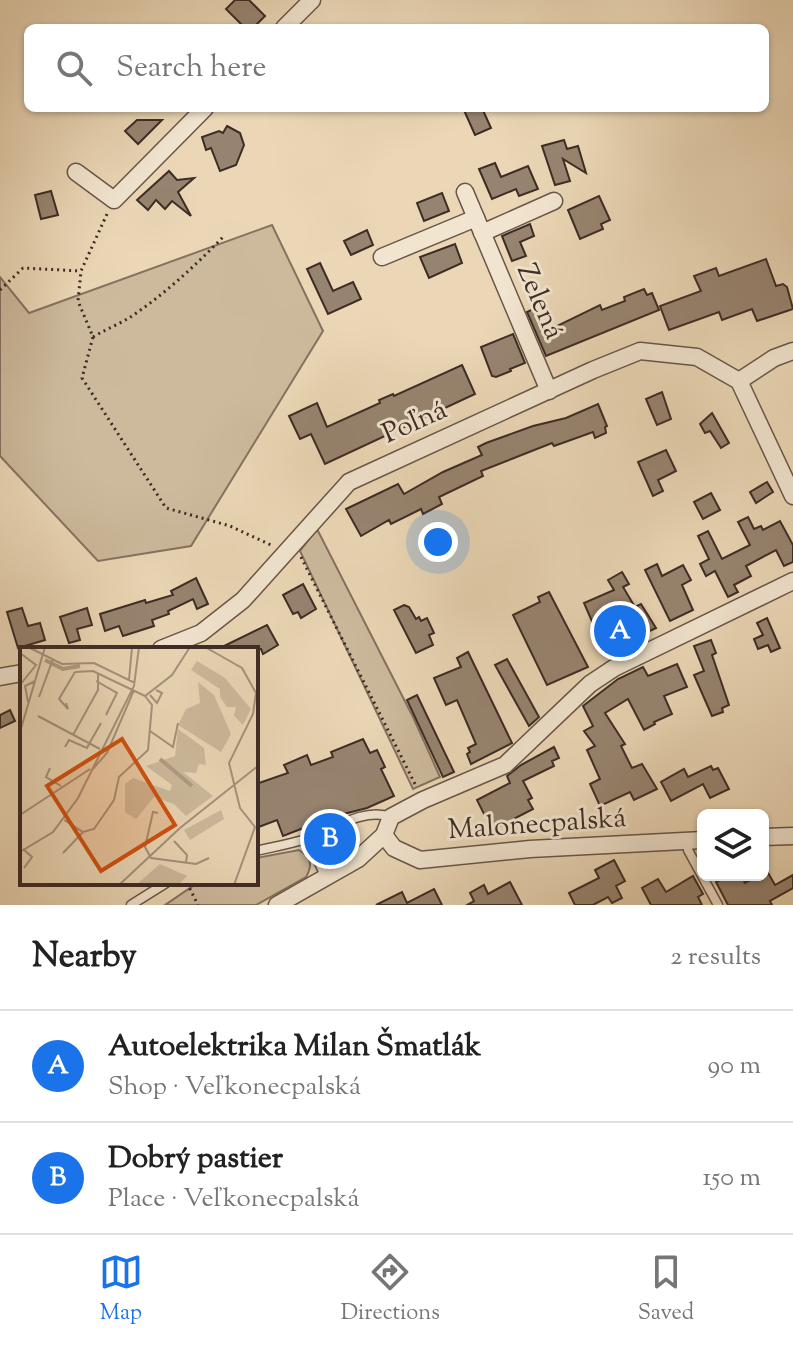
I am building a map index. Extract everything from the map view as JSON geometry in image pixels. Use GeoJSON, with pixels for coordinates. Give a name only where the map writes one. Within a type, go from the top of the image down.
{"type":"FeatureCollection","features":[{"type":"Feature","properties":{"kind":"street"},"geometry":{"type":"LineString","coordinates":[[288,24],[312,0]]}},
{"type":"Feature","properties":{"kind":"street"},"geometry":{"type":"LineString","coordinates":[[76,172],[114,200],[201,112]]}},
{"type":"Feature","properties":{"kind":"street","name":"Zelená"},"geometry":{"type":"LineString","coordinates":[[465,192],[549,391]]}},
{"type":"Feature","properties":{"kind":"street"},"geometry":{"type":"LineString","coordinates":[[382,257],[554,201]]}},
{"type":"Feature","properties":{"kind":"street","name":"Poľná"},"geometry":{"type":"LineString","coordinates":[[166,647],[201,633],[243,600],[349,482],[640,351],[697,357],[739,381]]}},
{"type":"Feature","properties":{"kind":"street"},"geometry":{"type":"LineString","coordinates":[[793,351],[774,358],[739,381],[793,496]]}},
{"type":"Feature","properties":{"kind":"street"},"geometry":{"type":"LineString","coordinates":[[277,905],[358,859],[384,835],[391,817],[420,801],[505,765],[590,684],[614,668],[793,581]]}},
{"type":"Feature","properties":{"kind":"street"},"geometry":{"type":"LineString","coordinates":[[0,677],[20,673]]}},
{"type":"Feature","properties":{"kind":"street","name":"Malonecpalská"},"geometry":{"type":"LineString","coordinates":[[384,835],[394,848],[420,860],[530,849],[695,841]]}},
{"type":"Feature","properties":{"kind":"street"},"geometry":{"type":"LineString","coordinates":[[769,837],[793,836]]}},
{"type":"Feature","properties":{"kind":"lane"},"geometry":{"type":"LineString","coordinates":[[258,851],[308,839],[335,825],[381,813],[391,817]]}},
{"type":"Feature","properties":{"kind":"lane"},"geometry":{"type":"LineString","coordinates":[[308,839],[326,878]]}},
{"type":"Feature","properties":{"kind":"lane"},"geometry":{"type":"LineString","coordinates":[[695,841],[688,850],[718,905]]}},
{"type":"Feature","properties":{"kind":"lane"},"geometry":{"type":"LineString","coordinates":[[131,905],[163,885]]}},
{"type":"Feature","properties":{"kind":"path"},"geometry":{"type":"LineString","coordinates":[[114,200],[81,271],[78,301],[93,337],[82,378],[166,508],[230,526],[270,546],[294,543],[420,801]]}},
{"type":"Feature","properties":{"kind":"path"},"geometry":{"type":"LineString","coordinates":[[93,337],[130,318],[190,271],[224,236]]}},
{"type":"Feature","properties":{"kind":"path"},"geometry":{"type":"LineString","coordinates":[[0,290],[23,268],[81,271]]}},
{"type":"Feature","properties":{"kind":"path"},"geometry":{"type":"LineString","coordinates":[[188,885],[198,905]]}},
{"type":"Feature","properties":{"kind":"shaded area"},"geometry":{"type":"Polygon","coordinates":[[[272,225],[323,331],[191,546],[98,561],[0,456],[0,277],[29,313],[272,225]]]}},
{"type":"Feature","properties":{"kind":"shaded area"},"geometry":{"type":"Polygon","coordinates":[[[317,529],[413,717],[440,777],[413,789],[300,551],[317,529]]]}},
{"type":"Feature","properties":{"kind":"shaded area"},"geometry":{"type":"Polygon","coordinates":[[[299,850],[306,855],[310,869],[306,877],[256,905],[165,905],[196,885],[258,885],[258,858],[299,850]]]}},
{"type":"Feature","properties":{"kind":"building"},"geometry":{"type":"Polygon","coordinates":[[[235,0],[249,0],[265,16],[257,24],[241,24],[226,9],[235,0]]]}},
{"type":"Feature","properties":{"kind":"building"},"geometry":{"type":"Polygon","coordinates":[[[465,112],[484,112],[491,128],[475,135],[465,112]]]}},
{"type":"Feature","properties":{"kind":"building"},"geometry":{"type":"Polygon","coordinates":[[[137,120],[162,120],[138,144],[125,131],[137,120]]]}},
{"type":"Feature","properties":{"kind":"building"},"geometry":{"type":"Polygon","coordinates":[[[227,126],[240,133],[244,145],[236,165],[220,171],[211,148],[206,150],[202,137],[219,131],[223,133],[227,126]]]}},
{"type":"Feature","properties":{"kind":"building"},"geometry":{"type":"Polygon","coordinates":[[[564,140],[567,149],[578,146],[586,173],[563,159],[570,181],[555,185],[542,146],[564,140]]]}},
{"type":"Feature","properties":{"kind":"building"},"geometry":{"type":"Polygon","coordinates":[[[495,163],[501,177],[528,166],[538,189],[519,196],[516,189],[492,199],[479,169],[495,163]]]}},
{"type":"Feature","properties":{"kind":"building"},"geometry":{"type":"Polygon","coordinates":[[[169,171],[177,180],[194,178],[178,192],[191,216],[172,201],[165,209],[156,200],[148,210],[137,200],[169,171]]]}},
{"type":"Feature","properties":{"kind":"building"},"geometry":{"type":"Polygon","coordinates":[[[51,191],[58,215],[41,219],[35,195],[51,191]]]}},
{"type":"Feature","properties":{"kind":"building"},"geometry":{"type":"Polygon","coordinates":[[[442,193],[449,211],[424,221],[417,203],[442,193]]]}},
{"type":"Feature","properties":{"kind":"building"},"geometry":{"type":"Polygon","coordinates":[[[599,196],[610,220],[601,224],[603,229],[580,239],[568,210],[599,196]]]}},
{"type":"Feature","properties":{"kind":"building"},"geometry":{"type":"Polygon","coordinates":[[[530,224],[534,236],[520,242],[526,256],[512,261],[502,236],[530,224]]]}},
{"type":"Feature","properties":{"kind":"building"},"geometry":{"type":"Polygon","coordinates":[[[367,230],[373,245],[351,255],[344,241],[367,230]]]}},
{"type":"Feature","properties":{"kind":"building"},"geometry":{"type":"Polygon","coordinates":[[[455,244],[462,263],[429,278],[420,257],[455,244]]]}},
{"type":"Feature","properties":{"kind":"building"},"geometry":{"type":"Polygon","coordinates":[[[766,259],[776,286],[783,284],[787,287],[793,309],[757,321],[752,309],[722,320],[719,312],[669,330],[660,306],[701,291],[694,276],[716,268],[719,276],[766,259]]]}},
{"type":"Feature","properties":{"kind":"building"},"geometry":{"type":"Polygon","coordinates":[[[320,263],[333,291],[353,282],[361,299],[328,314],[307,269],[320,263]]]}},
{"type":"Feature","properties":{"kind":"building"},"geometry":{"type":"Polygon","coordinates":[[[644,289],[647,295],[652,293],[659,310],[546,356],[527,312],[535,308],[545,332],[600,305],[602,310],[625,301],[624,297],[644,289]]]}},
{"type":"Feature","properties":{"kind":"building"},"geometry":{"type":"Polygon","coordinates":[[[513,334],[525,363],[492,376],[481,347],[513,334]]]}},
{"type":"Feature","properties":{"kind":"building"},"geometry":{"type":"Polygon","coordinates":[[[462,365],[475,394],[325,464],[311,434],[300,439],[289,416],[317,403],[327,427],[380,403],[379,400],[462,365]]]}},
{"type":"Feature","properties":{"kind":"building"},"geometry":{"type":"Polygon","coordinates":[[[662,392],[671,419],[657,425],[646,399],[662,392]]]}},
{"type":"Feature","properties":{"kind":"building"},"geometry":{"type":"Polygon","coordinates":[[[598,404],[607,426],[606,433],[595,438],[593,432],[554,446],[552,443],[481,471],[483,476],[439,497],[442,504],[423,514],[421,509],[391,524],[389,520],[361,536],[346,509],[398,484],[404,494],[482,455],[478,447],[486,443],[566,418],[598,404]]]}},
{"type":"Feature","properties":{"kind":"building"},"geometry":{"type":"Polygon","coordinates":[[[712,413],[729,443],[721,448],[710,431],[705,433],[700,424],[712,413]]]}},
{"type":"Feature","properties":{"kind":"building"},"geometry":{"type":"Polygon","coordinates":[[[666,450],[676,471],[658,480],[663,491],[653,496],[638,462],[666,450]]]}},
{"type":"Feature","properties":{"kind":"building"},"geometry":{"type":"Polygon","coordinates":[[[767,482],[773,492],[756,503],[750,492],[767,482]]]}},
{"type":"Feature","properties":{"kind":"building"},"geometry":{"type":"Polygon","coordinates":[[[711,493],[720,510],[703,519],[694,502],[711,493]]]}},
{"type":"Feature","properties":{"kind":"building"},"geometry":{"type":"Polygon","coordinates":[[[748,517],[754,529],[761,526],[763,530],[780,521],[793,545],[793,562],[784,566],[776,550],[746,566],[751,576],[734,585],[738,592],[728,597],[715,571],[706,576],[700,564],[709,559],[698,536],[708,531],[722,559],[750,545],[738,522],[748,517]]]}},
{"type":"Feature","properties":{"kind":"building"},"geometry":{"type":"Polygon","coordinates":[[[657,564],[662,576],[683,565],[691,580],[682,585],[693,610],[670,621],[645,570],[657,564]]]}},
{"type":"Feature","properties":{"kind":"building"},"geometry":{"type":"Polygon","coordinates":[[[622,572],[629,584],[623,587],[635,607],[641,604],[656,628],[639,636],[635,627],[601,642],[584,603],[614,590],[608,580],[622,572]]]}},
{"type":"Feature","properties":{"kind":"building"},"geometry":{"type":"Polygon","coordinates":[[[196,578],[208,604],[197,609],[193,599],[168,611],[169,614],[152,620],[154,626],[123,636],[119,626],[105,631],[100,614],[173,595],[171,591],[196,578]]]}},
{"type":"Feature","properties":{"kind":"building"},"geometry":{"type":"Polygon","coordinates":[[[303,584],[316,609],[301,618],[298,612],[293,614],[283,595],[303,584]]]}},
{"type":"Feature","properties":{"kind":"building"},"geometry":{"type":"Polygon","coordinates":[[[549,592],[588,667],[547,685],[513,615],[540,602],[538,597],[549,592]]]}},
{"type":"Feature","properties":{"kind":"building"},"geometry":{"type":"Polygon","coordinates":[[[404,605],[409,607],[416,619],[419,617],[421,621],[427,618],[434,633],[429,635],[433,645],[416,653],[394,610],[404,605]]]}},
{"type":"Feature","properties":{"kind":"building"},"geometry":{"type":"Polygon","coordinates":[[[22,608],[28,626],[40,623],[45,640],[18,648],[7,612],[22,608]]]}},
{"type":"Feature","properties":{"kind":"building"},"geometry":{"type":"Polygon","coordinates":[[[87,608],[92,625],[77,629],[80,640],[69,643],[60,617],[87,608]]]}},
{"type":"Feature","properties":{"kind":"building"},"geometry":{"type":"Polygon","coordinates":[[[767,618],[780,648],[771,652],[768,645],[758,649],[754,639],[763,635],[757,623],[767,618]]]}},
{"type":"Feature","properties":{"kind":"building"},"geometry":{"type":"Polygon","coordinates":[[[267,625],[278,645],[263,654],[258,647],[222,647],[267,625]]]}},
{"type":"Feature","properties":{"kind":"building"},"geometry":{"type":"Polygon","coordinates":[[[711,640],[716,653],[712,655],[729,705],[722,708],[723,712],[712,716],[694,675],[704,671],[694,646],[711,640]]]}},
{"type":"Feature","properties":{"kind":"building"},"geometry":{"type":"Polygon","coordinates":[[[468,652],[512,743],[471,764],[468,748],[476,744],[457,700],[446,705],[434,678],[461,667],[457,658],[468,652]]]}},
{"type":"Feature","properties":{"kind":"building"},"geometry":{"type":"Polygon","coordinates":[[[507,659],[539,717],[529,726],[495,665],[507,659]]]}},
{"type":"Feature","properties":{"kind":"building"},"geometry":{"type":"Polygon","coordinates":[[[677,664],[687,687],[664,696],[672,714],[644,730],[628,699],[605,713],[625,744],[621,746],[632,768],[642,764],[657,789],[634,800],[630,792],[600,806],[590,784],[600,779],[587,750],[595,746],[584,731],[593,726],[583,706],[618,679],[643,667],[648,676],[677,664]]]}},
{"type":"Feature","properties":{"kind":"building"},"geometry":{"type":"Polygon","coordinates":[[[417,695],[454,772],[443,777],[407,700],[417,695]]]}},
{"type":"Feature","properties":{"kind":"building"},"geometry":{"type":"Polygon","coordinates":[[[10,710],[15,721],[0,728],[0,715],[10,710]]]}},
{"type":"Feature","properties":{"kind":"building"},"geometry":{"type":"Polygon","coordinates":[[[363,739],[370,753],[377,750],[385,767],[381,769],[394,796],[283,836],[277,820],[258,827],[258,783],[288,773],[284,765],[307,755],[311,765],[333,757],[331,752],[363,739]]]}},
{"type":"Feature","properties":{"kind":"building"},"geometry":{"type":"Polygon","coordinates":[[[554,747],[559,758],[552,761],[554,766],[523,781],[532,798],[528,800],[533,809],[492,830],[477,800],[510,783],[507,776],[554,747]]]}},
{"type":"Feature","properties":{"kind":"building"},"geometry":{"type":"Polygon","coordinates":[[[711,766],[713,770],[718,768],[729,789],[710,798],[703,784],[671,801],[661,782],[684,769],[688,777],[711,766]]]}},
{"type":"Feature","properties":{"kind":"building"},"geometry":{"type":"Polygon","coordinates":[[[614,860],[625,881],[616,886],[622,898],[612,903],[608,897],[593,905],[575,905],[569,893],[599,878],[595,870],[614,860]]]}},
{"type":"Feature","properties":{"kind":"building"},"geometry":{"type":"Polygon","coordinates":[[[769,874],[775,885],[793,875],[793,888],[770,901],[772,905],[728,905],[716,882],[769,881],[769,874]]]}},
{"type":"Feature","properties":{"kind":"building"},"geometry":{"type":"Polygon","coordinates":[[[693,876],[703,894],[698,897],[702,905],[651,905],[642,888],[658,879],[666,892],[693,876]]]}},
{"type":"Feature","properties":{"kind":"building"},"geometry":{"type":"Polygon","coordinates":[[[510,882],[522,905],[467,905],[474,901],[470,893],[484,885],[488,894],[510,882]]]}},
{"type":"Feature","properties":{"kind":"building"},"geometry":{"type":"Polygon","coordinates":[[[434,889],[442,905],[376,905],[402,892],[407,903],[434,889]]]}},
{"type":"Feature","properties":{"kind":"place","name":"Autoelektrika Milan Šmatlák"},"geometry":{"type":"Point","coordinates":[620,631]}},
{"type":"Feature","properties":{"kind":"place","name":"Dobrý pastier"},"geometry":{"type":"Point","coordinates":[330,839]}}]}
